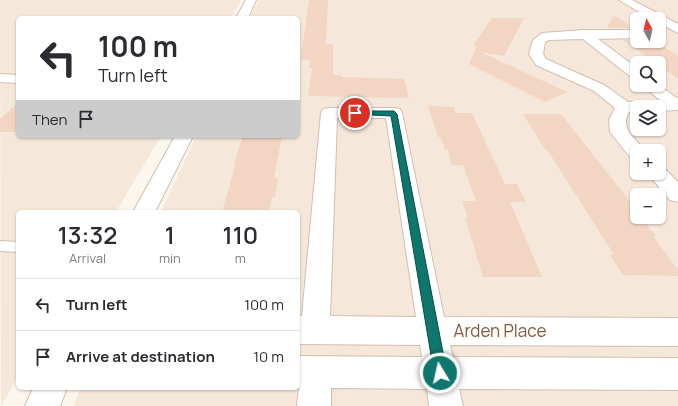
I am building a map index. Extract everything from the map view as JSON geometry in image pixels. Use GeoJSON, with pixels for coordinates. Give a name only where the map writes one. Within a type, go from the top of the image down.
{"type":"FeatureCollection","features":[{"type":"Feature","properties":{"kind":"street"},"geometry":{"type":"LineString","coordinates":[[243,16],[251,0]]}},
{"type":"Feature","properties":{"kind":"street"},"geometry":{"type":"LineString","coordinates":[[624,0],[678,29]]}},
{"type":"Feature","properties":{"kind":"street"},"geometry":{"type":"LineString","coordinates":[[584,34],[630,70]]}},
{"type":"Feature","properties":{"kind":"street"},"geometry":{"type":"LineString","coordinates":[[630,34],[552,35],[539,40],[536,57],[542,62],[600,88],[624,107],[677,105]]}},
{"type":"Feature","properties":{"kind":"street"},"geometry":{"type":"LineString","coordinates":[[0,78],[16,79]]}},
{"type":"Feature","properties":{"kind":"street"},"geometry":{"type":"LineString","coordinates":[[659,92],[677,105]]}},
{"type":"Feature","properties":{"kind":"street"},"geometry":{"type":"LineString","coordinates":[[624,107],[618,114],[616,120],[620,132],[630,144]]}},
{"type":"Feature","properties":{"kind":"street"},"geometry":{"type":"LineString","coordinates":[[306,330],[329,113],[394,114],[446,406]]}},
{"type":"Feature","properties":{"kind":"street"},"geometry":{"type":"LineString","coordinates":[[145,210],[183,138]]}},
{"type":"Feature","properties":{"kind":"street"},"geometry":{"type":"LineString","coordinates":[[663,180],[678,195]]}},
{"type":"Feature","properties":{"kind":"street","name":"Arden Place"},"geometry":{"type":"LineString","coordinates":[[306,330],[678,332]]}},
{"type":"Feature","properties":{"kind":"street"},"geometry":{"type":"LineString","coordinates":[[314,406],[307,372],[678,374]]}},
{"type":"Feature","properties":{"kind":"street"},"geometry":{"type":"LineString","coordinates":[[42,406],[50,390]]}},
{"type":"Feature","properties":{"kind":"lane"},"geometry":{"type":"LineString","coordinates":[[0,246],[16,247]]}},
{"type":"Feature","properties":{"kind":"shaded area"},"geometry":{"type":"Polygon","coordinates":[[[0,0],[241,0],[232,16],[16,16],[16,138],[160,138],[117,210],[16,210],[16,380],[1,406],[0,0]]]}},
{"type":"Feature","properties":{"kind":"shaded area"},"geometry":{"type":"Polygon","coordinates":[[[258,0],[678,0],[678,406],[73,406],[80,390],[300,390],[300,210],[162,210],[195,138],[300,138],[300,16],[251,16],[258,0]]]}},
{"type":"Feature","properties":{"kind":"building"},"geometry":{"type":"Polygon","coordinates":[[[309,0],[328,0],[326,44],[333,44],[333,75],[341,75],[341,77],[404,79],[409,98],[308,96],[312,68],[309,68],[310,60],[301,60],[301,54],[309,0]]]}},
{"type":"Feature","properties":{"kind":"building"},"geometry":{"type":"Polygon","coordinates":[[[614,16],[630,25],[630,28],[607,28],[614,16]]]}},
{"type":"Feature","properties":{"kind":"building"},"geometry":{"type":"Polygon","coordinates":[[[492,18],[524,18],[504,56],[481,52],[567,92],[545,102],[469,64],[477,46],[473,46],[492,18]]]}},
{"type":"Feature","properties":{"kind":"building"},"geometry":{"type":"Polygon","coordinates":[[[623,40],[630,40],[630,45],[623,40]]]}},
{"type":"Feature","properties":{"kind":"building"},"geometry":{"type":"Polygon","coordinates":[[[634,48],[665,48],[678,56],[678,79],[666,70],[666,56],[646,56],[634,48]]]}},
{"type":"Feature","properties":{"kind":"building"},"geometry":{"type":"Polygon","coordinates":[[[16,105],[16,132],[0,132],[0,119],[16,105]]]}},
{"type":"Feature","properties":{"kind":"building"},"geometry":{"type":"Polygon","coordinates":[[[428,106],[454,107],[456,113],[472,113],[505,184],[517,184],[526,202],[510,202],[542,277],[483,277],[465,218],[468,218],[462,201],[476,201],[463,165],[452,165],[448,150],[445,150],[441,137],[438,137],[428,106]]]}},
{"type":"Feature","properties":{"kind":"building"},"geometry":{"type":"Polygon","coordinates":[[[523,114],[561,114],[630,202],[630,224],[647,224],[656,236],[653,236],[678,270],[678,276],[623,275],[610,255],[614,255],[548,151],[546,151],[523,114]]]}},
{"type":"Feature","properties":{"kind":"building"},"geometry":{"type":"Polygon","coordinates":[[[242,138],[282,138],[274,178],[278,178],[275,197],[272,197],[269,210],[223,210],[236,163],[234,163],[242,138]]]}},
{"type":"Feature","properties":{"kind":"route"},"geometry":{"type":"LineString","coordinates":[[355,113],[394,114],[440,373]]}}]}
